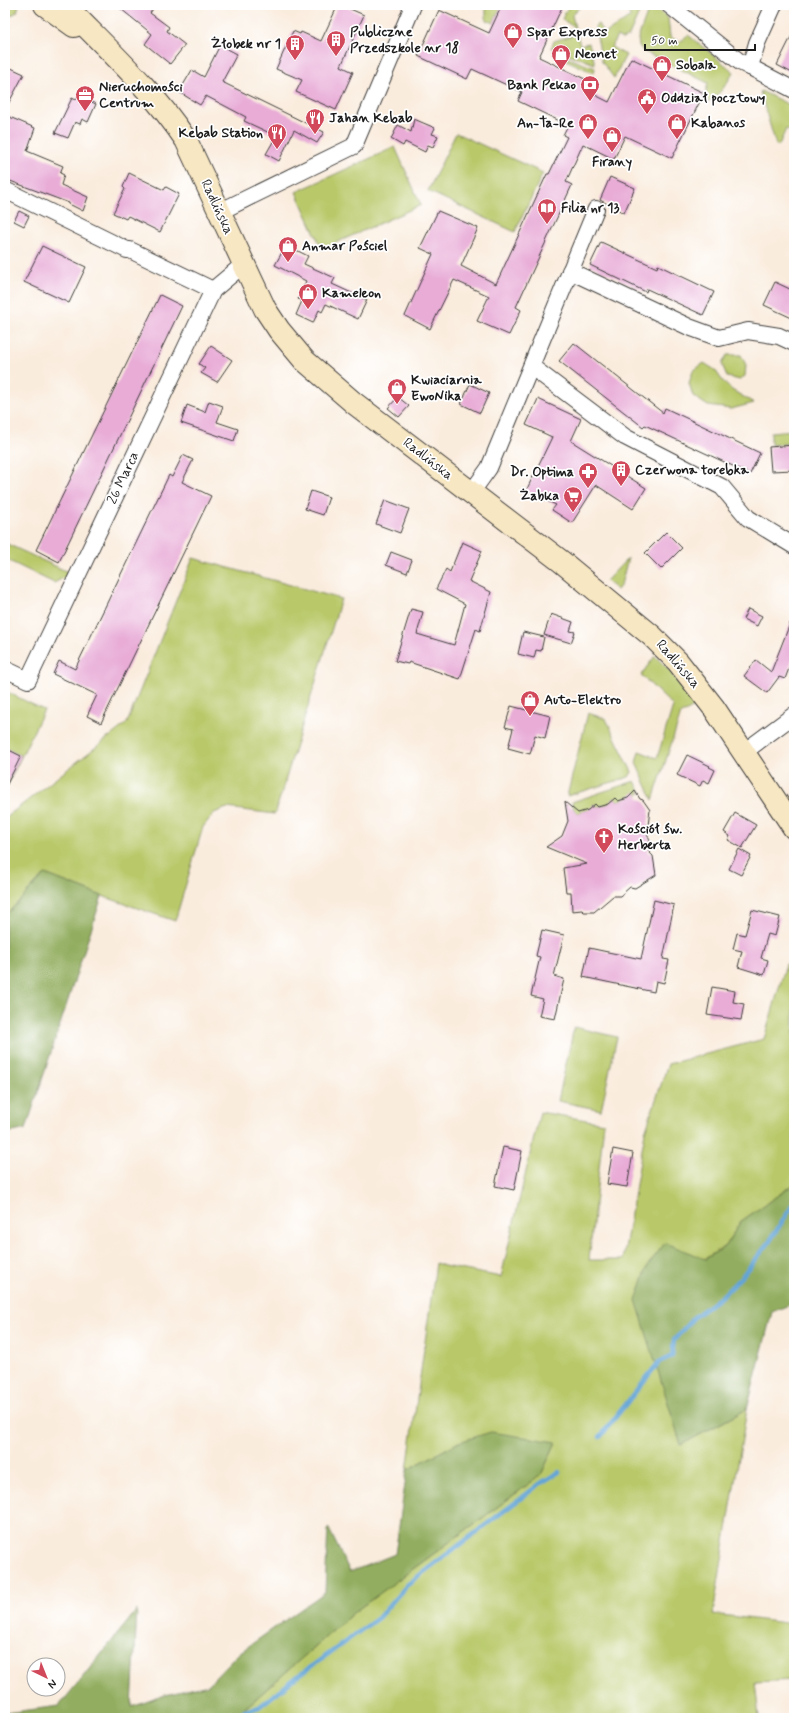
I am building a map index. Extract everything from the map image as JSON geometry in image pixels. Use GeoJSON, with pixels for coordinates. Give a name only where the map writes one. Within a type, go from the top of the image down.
{"type":"FeatureCollection","features":[{"type":"Feature","properties":{"kind":"street","name":"Radlińska"},"geometry":{"type":"LineString","coordinates":[[45,5],[110,53]]}},
{"type":"Feature","properties":{"kind":"street","name":"Radlińska"},"geometry":{"type":"LineString","coordinates":[[65,5],[110,53],[141,82],[173,121],[186,140],[265,309],[279,330],[304,360],[354,403],[592,586],[652,636],[678,662],[718,713],[794,828]]}},
{"type":"Feature","properties":{"kind":"street"},"geometry":{"type":"LineString","coordinates":[[219,212],[354,146],[412,8],[410,5]]}},
{"type":"Feature","properties":{"kind":"street"},"geometry":{"type":"LineString","coordinates":[[669,5],[740,62],[794,90]]}},
{"type":"Feature","properties":{"kind":"street"},"geometry":{"type":"LineString","coordinates":[[750,67],[757,43],[774,5]]}},
{"type":"Feature","properties":{"kind":"street"},"geometry":{"type":"LineString","coordinates":[[5,190],[213,290]]}},
{"type":"Feature","properties":{"kind":"street"},"geometry":{"type":"LineString","coordinates":[[471,493],[489,468],[532,367],[555,304],[596,209]]}},
{"type":"Feature","properties":{"kind":"street","name":"26 Marca"},"geometry":{"type":"LineString","coordinates":[[5,669],[28,680],[213,290],[244,264]]}},
{"type":"Feature","properties":{"kind":"street"},"geometry":{"type":"LineString","coordinates":[[570,271],[689,327],[719,338],[748,331],[779,336],[794,343]]}},
{"type":"Feature","properties":{"kind":"street"},"geometry":{"type":"LineString","coordinates":[[532,367],[625,437],[722,487],[748,518],[794,546]]}},
{"type":"Feature","properties":{"kind":"street"},"geometry":{"type":"LineString","coordinates":[[744,752],[794,715]]}},
{"type":"Feature","properties":{"kind":"green space"},"geometry":{"type":"Polygon","coordinates":[[[5,5],[19,5],[17,12],[5,19],[5,5]]]}},
{"type":"Feature","properties":{"kind":"green space"},"geometry":{"type":"Polygon","coordinates":[[[486,5],[502,5],[493,23],[486,20],[486,5]]]}},
{"type":"Feature","properties":{"kind":"green space"},"geometry":{"type":"Polygon","coordinates":[[[569,5],[581,6],[572,15],[575,28],[562,19],[569,5]]]}},
{"type":"Feature","properties":{"kind":"green space"},"geometry":{"type":"Polygon","coordinates":[[[642,6],[629,36],[622,39],[617,36],[611,47],[626,55],[614,78],[602,62],[595,26],[598,24],[604,34],[631,17],[626,9],[642,6]]]}},
{"type":"Feature","properties":{"kind":"green space"},"geometry":{"type":"Polygon","coordinates":[[[655,8],[668,18],[670,37],[679,42],[688,35],[734,72],[722,90],[709,102],[704,99],[708,83],[643,51],[639,46],[638,38],[648,11],[655,8]]]}},
{"type":"Feature","properties":{"kind":"green space"},"geometry":{"type":"Polygon","coordinates":[[[577,34],[580,45],[589,43],[595,64],[551,48],[554,41],[577,34]]]}},
{"type":"Feature","properties":{"kind":"green space"},"geometry":{"type":"Polygon","coordinates":[[[554,53],[595,68],[594,73],[553,54],[554,53]]]}},
{"type":"Feature","properties":{"kind":"green space"},"geometry":{"type":"Polygon","coordinates":[[[761,91],[794,107],[794,132],[786,129],[779,145],[776,145],[760,92],[761,91]]]}},
{"type":"Feature","properties":{"kind":"green space"},"geometry":{"type":"Polygon","coordinates":[[[456,133],[543,173],[515,232],[428,191],[456,133]]]}},
{"type":"Feature","properties":{"kind":"green space"},"geometry":{"type":"Polygon","coordinates":[[[395,147],[421,205],[322,249],[296,192],[395,147]]]}},
{"type":"Feature","properties":{"kind":"green space"},"geometry":{"type":"Polygon","coordinates":[[[727,355],[741,355],[746,365],[745,376],[740,380],[727,377],[722,364],[727,355]]]}},
{"type":"Feature","properties":{"kind":"green space"},"geometry":{"type":"Polygon","coordinates":[[[704,363],[715,370],[732,390],[754,403],[731,409],[708,406],[693,396],[689,383],[693,371],[704,363]]]}},
{"type":"Feature","properties":{"kind":"green space"},"geometry":{"type":"Polygon","coordinates":[[[794,430],[794,443],[771,445],[771,432],[794,430]]]}},
{"type":"Feature","properties":{"kind":"green space"},"geometry":{"type":"Polygon","coordinates":[[[5,543],[68,572],[65,577],[54,583],[5,559],[5,543]]]}},
{"type":"Feature","properties":{"kind":"green space"},"geometry":{"type":"Polygon","coordinates":[[[193,558],[341,599],[275,814],[227,808],[214,813],[203,827],[175,921],[102,896],[45,874],[5,916],[5,818],[127,723],[193,558]]]}},
{"type":"Feature","properties":{"kind":"green space"},"geometry":{"type":"Polygon","coordinates":[[[628,558],[621,585],[617,590],[606,581],[628,558]]]}},
{"type":"Feature","properties":{"kind":"green space"},"geometry":{"type":"Polygon","coordinates":[[[655,656],[670,671],[696,706],[681,714],[653,800],[636,763],[639,751],[657,758],[673,706],[641,675],[655,656]]]}},
{"type":"Feature","properties":{"kind":"green space"},"geometry":{"type":"Polygon","coordinates":[[[5,691],[44,710],[5,790],[5,776],[10,778],[21,756],[5,748],[5,691]]]}},
{"type":"Feature","properties":{"kind":"green space"},"geometry":{"type":"Polygon","coordinates":[[[588,713],[606,719],[632,772],[629,777],[567,796],[588,713]]]}},
{"type":"Feature","properties":{"kind":"green space"},"geometry":{"type":"Polygon","coordinates":[[[635,781],[641,793],[618,801],[615,798],[613,799],[615,802],[598,807],[595,804],[593,805],[595,808],[578,813],[574,810],[572,802],[635,781]]]}},
{"type":"Feature","properties":{"kind":"green space"},"geometry":{"type":"Polygon","coordinates":[[[45,874],[102,896],[26,1129],[5,1134],[5,916],[45,874]]]}},
{"type":"Feature","properties":{"kind":"green space"},"geometry":{"type":"Polygon","coordinates":[[[786,964],[792,966],[794,973],[794,1184],[740,1222],[726,1246],[704,1259],[681,1445],[747,1409],[713,1614],[794,1624],[794,1680],[755,1682],[759,1718],[234,1718],[353,1613],[541,1475],[556,1442],[459,1442],[407,1470],[436,1263],[444,1266],[501,1277],[540,1112],[604,1123],[589,1260],[623,1260],[645,1132],[668,1064],[764,1039],[786,964]]]}},
{"type":"Feature","properties":{"kind":"green space"},"geometry":{"type":"Polygon","coordinates":[[[574,1027],[617,1037],[601,1110],[558,1101],[574,1027]]]}},
{"type":"Feature","properties":{"kind":"green space"},"geometry":{"type":"Polygon","coordinates":[[[794,1184],[794,1303],[772,1312],[747,1409],[681,1445],[636,1300],[648,1265],[665,1243],[705,1259],[726,1246],[740,1222],[794,1184]]]}},
{"type":"Feature","properties":{"kind":"green space"},"geometry":{"type":"Polygon","coordinates":[[[491,1432],[556,1442],[541,1475],[353,1613],[234,1718],[5,1718],[5,1713],[59,1706],[137,1610],[132,1707],[165,1695],[208,1685],[239,1653],[325,1592],[328,1527],[350,1572],[395,1554],[407,1470],[459,1442],[491,1432]]]}},
{"type":"Feature","properties":{"kind":"building"},"geometry":{"type":"Polygon","coordinates":[[[116,5],[156,5],[150,13],[169,27],[167,31],[185,45],[170,64],[145,44],[152,34],[116,5]]]}},
{"type":"Feature","properties":{"kind":"building","name":"Publiczne Przedszkole nr 18"},"geometry":{"type":"Polygon","coordinates":[[[338,5],[364,15],[341,66],[353,72],[336,110],[296,92],[302,80],[276,69],[293,31],[300,34],[301,32],[321,41],[338,5]]]}},
{"type":"Feature","properties":{"kind":"building"},"geometry":{"type":"Polygon","coordinates":[[[502,5],[563,5],[539,57],[589,81],[585,90],[609,102],[631,58],[704,93],[672,158],[625,136],[614,159],[583,144],[566,182],[572,185],[516,307],[521,310],[509,335],[477,321],[489,296],[454,280],[430,329],[405,316],[433,254],[420,248],[438,211],[478,228],[461,266],[496,284],[547,174],[549,174],[567,137],[563,135],[568,125],[518,101],[522,92],[472,69],[467,79],[418,56],[439,10],[489,33],[502,5]]]}},
{"type":"Feature","properties":{"kind":"building"},"geometry":{"type":"Polygon","coordinates":[[[794,31],[794,74],[777,65],[794,31]]]}},
{"type":"Feature","properties":{"kind":"building"},"geometry":{"type":"Polygon","coordinates":[[[220,45],[237,54],[222,82],[324,132],[317,143],[294,130],[279,161],[266,154],[274,140],[272,139],[274,135],[244,121],[246,117],[206,96],[200,105],[179,92],[192,70],[204,77],[220,45]]]}},
{"type":"Feature","properties":{"kind":"building"},"geometry":{"type":"Polygon","coordinates":[[[11,68],[24,74],[5,110],[5,69],[10,71],[11,68]]]}},
{"type":"Feature","properties":{"kind":"building"},"geometry":{"type":"Polygon","coordinates":[[[78,96],[96,104],[88,122],[82,119],[80,124],[75,122],[68,138],[55,133],[72,98],[76,100],[78,96]]]}},
{"type":"Feature","properties":{"kind":"building"},"geometry":{"type":"Polygon","coordinates":[[[5,115],[35,128],[27,151],[63,166],[60,173],[64,175],[61,185],[88,197],[83,211],[69,203],[5,179],[5,115]]]}},
{"type":"Feature","properties":{"kind":"building"},"geometry":{"type":"Polygon","coordinates":[[[414,119],[435,128],[432,134],[438,136],[433,147],[428,145],[425,152],[405,142],[403,146],[391,139],[398,125],[411,132],[414,119]]]}},
{"type":"Feature","properties":{"kind":"building"},"geometry":{"type":"Polygon","coordinates":[[[129,173],[164,190],[166,187],[179,194],[160,232],[128,216],[126,219],[113,213],[125,189],[123,187],[129,173]]]}},
{"type":"Feature","properties":{"kind":"building"},"geometry":{"type":"Polygon","coordinates":[[[610,177],[635,188],[624,213],[600,200],[610,177]]]}},
{"type":"Feature","properties":{"kind":"building"},"geometry":{"type":"Polygon","coordinates":[[[19,211],[29,216],[24,226],[14,221],[19,211]]]}},
{"type":"Feature","properties":{"kind":"building"},"geometry":{"type":"Polygon","coordinates":[[[601,242],[657,268],[658,265],[714,292],[703,315],[647,289],[646,292],[590,265],[601,242]]]}},
{"type":"Feature","properties":{"kind":"building"},"geometry":{"type":"Polygon","coordinates":[[[286,245],[308,256],[304,264],[335,278],[332,284],[367,300],[358,319],[326,304],[322,312],[319,310],[313,323],[296,315],[302,301],[298,299],[306,281],[275,265],[286,245]]]}},
{"type":"Feature","properties":{"kind":"building"},"geometry":{"type":"Polygon","coordinates":[[[42,246],[86,267],[69,303],[24,282],[42,246]]]}},
{"type":"Feature","properties":{"kind":"building"},"geometry":{"type":"Polygon","coordinates":[[[775,282],[794,291],[794,319],[764,305],[775,282]]]}},
{"type":"Feature","properties":{"kind":"building"},"geometry":{"type":"Polygon","coordinates":[[[160,295],[182,306],[59,562],[36,550],[160,295]]]}},
{"type":"Feature","properties":{"kind":"building"},"geometry":{"type":"Polygon","coordinates":[[[574,343],[663,413],[665,408],[760,453],[750,474],[645,425],[643,427],[559,361],[574,343]]]}},
{"type":"Feature","properties":{"kind":"building"},"geometry":{"type":"Polygon","coordinates":[[[211,346],[232,360],[217,382],[201,373],[205,368],[199,364],[211,346]]]}},
{"type":"Feature","properties":{"kind":"building"},"geometry":{"type":"Polygon","coordinates":[[[470,384],[489,393],[480,413],[461,404],[470,384]]]}},
{"type":"Feature","properties":{"kind":"building"},"geometry":{"type":"Polygon","coordinates":[[[398,397],[409,406],[399,417],[388,408],[398,397]]]}},
{"type":"Feature","properties":{"kind":"building"},"geometry":{"type":"Polygon","coordinates":[[[538,399],[581,419],[571,441],[646,488],[633,509],[596,485],[572,523],[552,510],[556,505],[526,491],[552,437],[526,425],[538,399]]]}},
{"type":"Feature","properties":{"kind":"building"},"geometry":{"type":"Polygon","coordinates":[[[209,401],[223,406],[217,422],[238,429],[234,441],[181,423],[187,405],[205,412],[209,401]]]}},
{"type":"Feature","properties":{"kind":"building"},"geometry":{"type":"Polygon","coordinates":[[[794,445],[794,470],[771,471],[769,447],[794,445]]]}},
{"type":"Feature","properties":{"kind":"building"},"geometry":{"type":"Polygon","coordinates":[[[183,455],[193,460],[182,482],[211,496],[101,723],[87,716],[97,695],[53,674],[59,661],[75,669],[169,475],[172,477],[183,455]]]}},
{"type":"Feature","properties":{"kind":"building"},"geometry":{"type":"Polygon","coordinates":[[[311,491],[329,497],[323,515],[305,509],[311,491]]]}},
{"type":"Feature","properties":{"kind":"building"},"geometry":{"type":"Polygon","coordinates":[[[385,500],[409,509],[400,533],[376,524],[385,500]]]}},
{"type":"Feature","properties":{"kind":"building"},"geometry":{"type":"Polygon","coordinates":[[[666,532],[682,548],[661,569],[645,553],[666,532]]]}},
{"type":"Feature","properties":{"kind":"building"},"geometry":{"type":"Polygon","coordinates":[[[462,542],[482,551],[469,581],[491,592],[480,631],[476,629],[460,679],[409,662],[408,664],[395,661],[411,609],[423,612],[417,634],[454,645],[465,604],[436,589],[446,569],[450,572],[462,542]]]}},
{"type":"Feature","properties":{"kind":"building"},"geometry":{"type":"Polygon","coordinates":[[[391,552],[412,560],[407,573],[386,565],[391,552]]]}},
{"type":"Feature","properties":{"kind":"building"},"geometry":{"type":"Polygon","coordinates":[[[748,609],[762,616],[757,626],[743,619],[748,609]]]}},
{"type":"Feature","properties":{"kind":"building"},"geometry":{"type":"Polygon","coordinates":[[[551,614],[573,622],[570,631],[575,632],[571,643],[544,635],[551,614]]]}},
{"type":"Feature","properties":{"kind":"building"},"geometry":{"type":"Polygon","coordinates":[[[793,616],[794,655],[785,679],[779,677],[767,693],[744,676],[756,660],[771,672],[793,616]]]}},
{"type":"Feature","properties":{"kind":"building"},"geometry":{"type":"Polygon","coordinates":[[[523,632],[544,637],[541,651],[536,650],[534,658],[518,654],[523,632]]]}},
{"type":"Feature","properties":{"kind":"building"},"geometry":{"type":"Polygon","coordinates":[[[511,706],[550,716],[545,738],[535,735],[530,754],[508,748],[513,729],[505,727],[511,706]]]}},
{"type":"Feature","properties":{"kind":"building"},"geometry":{"type":"Polygon","coordinates":[[[5,748],[21,756],[5,788],[5,748]]]}},
{"type":"Feature","properties":{"kind":"building"},"geometry":{"type":"Polygon","coordinates":[[[687,755],[715,770],[709,783],[703,780],[700,786],[677,775],[687,755]]]}},
{"type":"Feature","properties":{"kind":"building","name":"Kościół św. Herberta"},"geometry":{"type":"Polygon","coordinates":[[[635,791],[650,810],[647,833],[650,840],[648,851],[653,856],[656,875],[635,888],[630,887],[620,896],[613,896],[594,912],[584,912],[582,910],[572,911],[571,892],[566,892],[563,868],[587,864],[546,847],[562,836],[568,821],[565,802],[578,813],[588,810],[595,804],[598,807],[608,804],[615,798],[618,801],[628,798],[635,791]]]}},
{"type":"Feature","properties":{"kind":"building"},"geometry":{"type":"Polygon","coordinates":[[[735,813],[756,825],[742,848],[728,840],[730,836],[724,832],[735,813]]]}},
{"type":"Feature","properties":{"kind":"building"},"geometry":{"type":"Polygon","coordinates":[[[739,849],[751,856],[741,875],[729,869],[739,849]]]}},
{"type":"Feature","properties":{"kind":"building"},"geometry":{"type":"Polygon","coordinates":[[[654,900],[674,905],[663,959],[669,960],[664,983],[656,981],[654,992],[583,977],[589,948],[641,959],[654,900]]]}},
{"type":"Feature","properties":{"kind":"building"},"geometry":{"type":"Polygon","coordinates":[[[752,910],[780,917],[775,936],[768,934],[761,958],[768,960],[764,975],[738,967],[742,951],[733,949],[737,933],[745,935],[752,910]]]}},
{"type":"Feature","properties":{"kind":"building"},"geometry":{"type":"Polygon","coordinates":[[[542,930],[564,935],[554,976],[564,979],[555,1019],[539,1016],[543,999],[531,996],[540,957],[536,956],[542,930]]]}},
{"type":"Feature","properties":{"kind":"building"},"geometry":{"type":"Polygon","coordinates":[[[712,987],[735,991],[733,1002],[744,1004],[741,1020],[707,1015],[712,987]]]}},
{"type":"Feature","properties":{"kind":"building"},"geometry":{"type":"Polygon","coordinates":[[[503,1147],[522,1151],[514,1190],[495,1186],[503,1147]]]}},
{"type":"Feature","properties":{"kind":"building"},"geometry":{"type":"Polygon","coordinates":[[[613,1149],[633,1153],[627,1187],[607,1184],[613,1149]]]}},
{"type":"Feature","properties":{"kind":"waterway"},"geometry":{"type":"LineString","coordinates":[[600,1437],[659,1362],[672,1356],[674,1340],[694,1317],[722,1296],[742,1276],[768,1244],[794,1203]]}},
{"type":"Feature","properties":{"kind":"waterway"},"geometry":{"type":"LineString","coordinates":[[223,1718],[259,1707],[298,1676],[378,1618],[408,1584],[541,1483],[559,1472]]}},
{"type":"Feature","properties":{"kind":"place","name":"Spar Express"},"geometry":{"type":"Point","coordinates":[513,49]}},
{"type":"Feature","properties":{"kind":"place","name":"Publiczne Przedszkole nr 18"},"geometry":{"type":"Point","coordinates":[336,57]}},
{"type":"Feature","properties":{"kind":"place","name":"Żłobek nr 1"},"geometry":{"type":"Point","coordinates":[295,61]}},
{"type":"Feature","properties":{"kind":"place","name":"Neonet"},"geometry":{"type":"Point","coordinates":[561,71]}},
{"type":"Feature","properties":{"kind":"place","name":"Sobala"},"geometry":{"type":"Point","coordinates":[662,82]}},
{"type":"Feature","properties":{"kind":"place","name":"Bank Pekao"},"geometry":{"type":"Point","coordinates":[590,102]}},
{"type":"Feature","properties":{"kind":"place","name":"Nieruchomości Centrum"},"geometry":{"type":"Point","coordinates":[85,112]}},
{"type":"Feature","properties":{"kind":"place","name":"Oddział pocztowy"},"geometry":{"type":"Point","coordinates":[647,115]}},
{"type":"Feature","properties":{"kind":"place","name":"Jahan Kebab"},"geometry":{"type":"Point","coordinates":[315,135]}},
{"type":"Feature","properties":{"kind":"place","name":"An-Ta-Re"},"geometry":{"type":"Point","coordinates":[588,140]}},
{"type":"Feature","properties":{"kind":"place","name":"Kabanos"},"geometry":{"type":"Point","coordinates":[677,140]}},
{"type":"Feature","properties":{"kind":"place","name":"Kebab Station"},"geometry":{"type":"Point","coordinates":[277,150]}},
{"type":"Feature","properties":{"kind":"place","name":"Firany"},"geometry":{"type":"Point","coordinates":[612,153]}},
{"type":"Feature","properties":{"kind":"place","name":"Filia nr 13"},"geometry":{"type":"Point","coordinates":[547,225]}},
{"type":"Feature","properties":{"kind":"place","name":"Anmar Pościel"},"geometry":{"type":"Point","coordinates":[288,263]}},
{"type":"Feature","properties":{"kind":"place","name":"Kameleon"},"geometry":{"type":"Point","coordinates":[308,310]}},
{"type":"Feature","properties":{"kind":"place","name":"Kwiaciarnia EwoNika"},"geometry":{"type":"Point","coordinates":[397,405]}},
{"type":"Feature","properties":{"kind":"place","name":"Czerwona torebka"},"geometry":{"type":"Point","coordinates":[621,487]}},
{"type":"Feature","properties":{"kind":"place","name":"Dr. Optima"},"geometry":{"type":"Point","coordinates":[588,489]}},
{"type":"Feature","properties":{"kind":"place","name":"Żabka"},"geometry":{"type":"Point","coordinates":[573,513]}},
{"type":"Feature","properties":{"kind":"place","name":"Auto-Elektro"},"geometry":{"type":"Point","coordinates":[530,717]}},
{"type":"Feature","properties":{"kind":"place","name":"Kościół św. Herberta"},"geometry":{"type":"Point","coordinates":[604,854]}}]}
